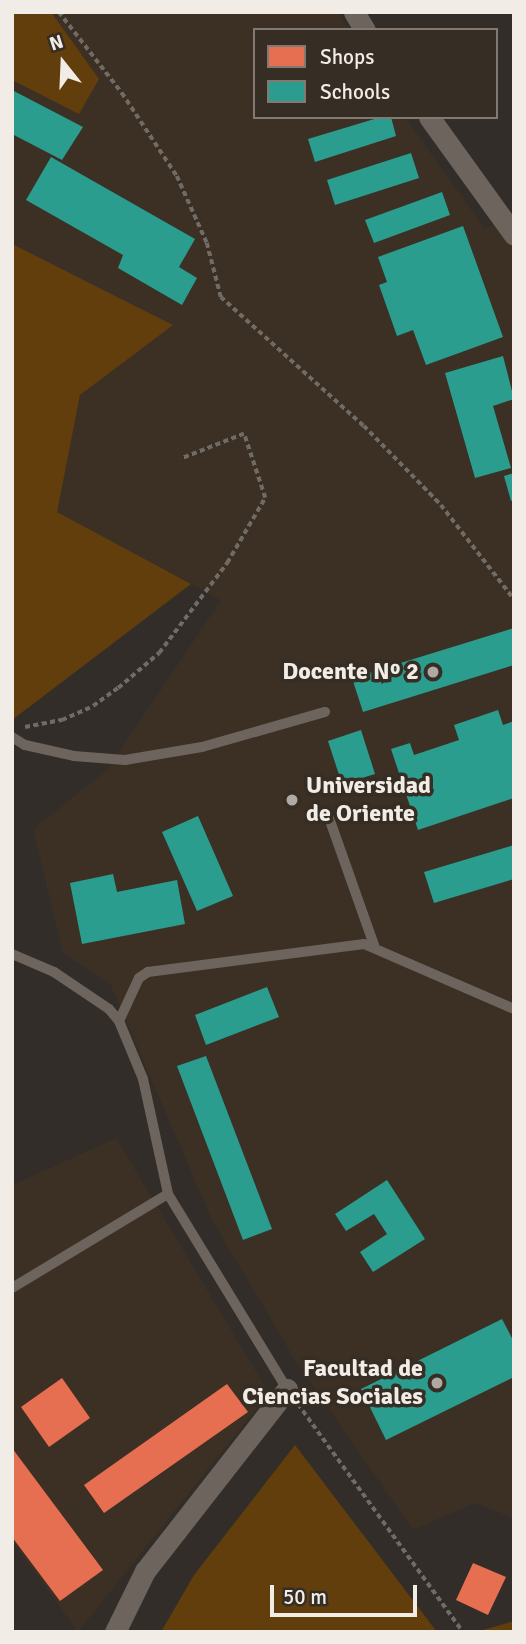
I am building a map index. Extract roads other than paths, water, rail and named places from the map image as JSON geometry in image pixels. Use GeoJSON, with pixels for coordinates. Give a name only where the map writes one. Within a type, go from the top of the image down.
{"type":"FeatureCollection","features":[{"type":"Feature","properties":{"kind":"street"},"geometry":{"type":"LineString","coordinates":[[354,12],[364,28]]}},
{"type":"Feature","properties":{"kind":"street"},"geometry":{"type":"LineString","coordinates":[[430,119],[514,235]]}},
{"type":"Feature","properties":{"kind":"street"},"geometry":{"type":"LineString","coordinates":[[115,1632],[145,1571],[287,1389]]}},
{"type":"Feature","properties":{"kind":"lane"},"geometry":{"type":"LineString","coordinates":[[12,737],[25,745],[75,756],[125,760],[202,747],[325,712]]}},
{"type":"Feature","properties":{"kind":"lane"},"geometry":{"type":"LineString","coordinates":[[328,815],[374,945]]}},
{"type":"Feature","properties":{"kind":"lane"},"geometry":{"type":"LineString","coordinates":[[119,1021],[139,978],[148,972],[374,945],[514,1009]]}},
{"type":"Feature","properties":{"kind":"lane"},"geometry":{"type":"LineString","coordinates":[[12,954],[54,972],[109,1009],[119,1021],[143,1079],[168,1194],[287,1389]]}},
{"type":"Feature","properties":{"kind":"lane"},"geometry":{"type":"LineString","coordinates":[[12,1288],[168,1194]]}},
{"type":"Feature","properties":{"kind":"place","name":"Docente Nº 2"},"geometry":{"type":"Point","coordinates":[433,672]}},
{"type":"Feature","properties":{"kind":"place","name":"Universidad de Oriente"},"geometry":{"type":"Point","coordinates":[292,800]}},
{"type":"Feature","properties":{"kind":"place","name":"Facultad de Ciencias Sociales"},"geometry":{"type":"Point","coordinates":[437,1383]}}]}
